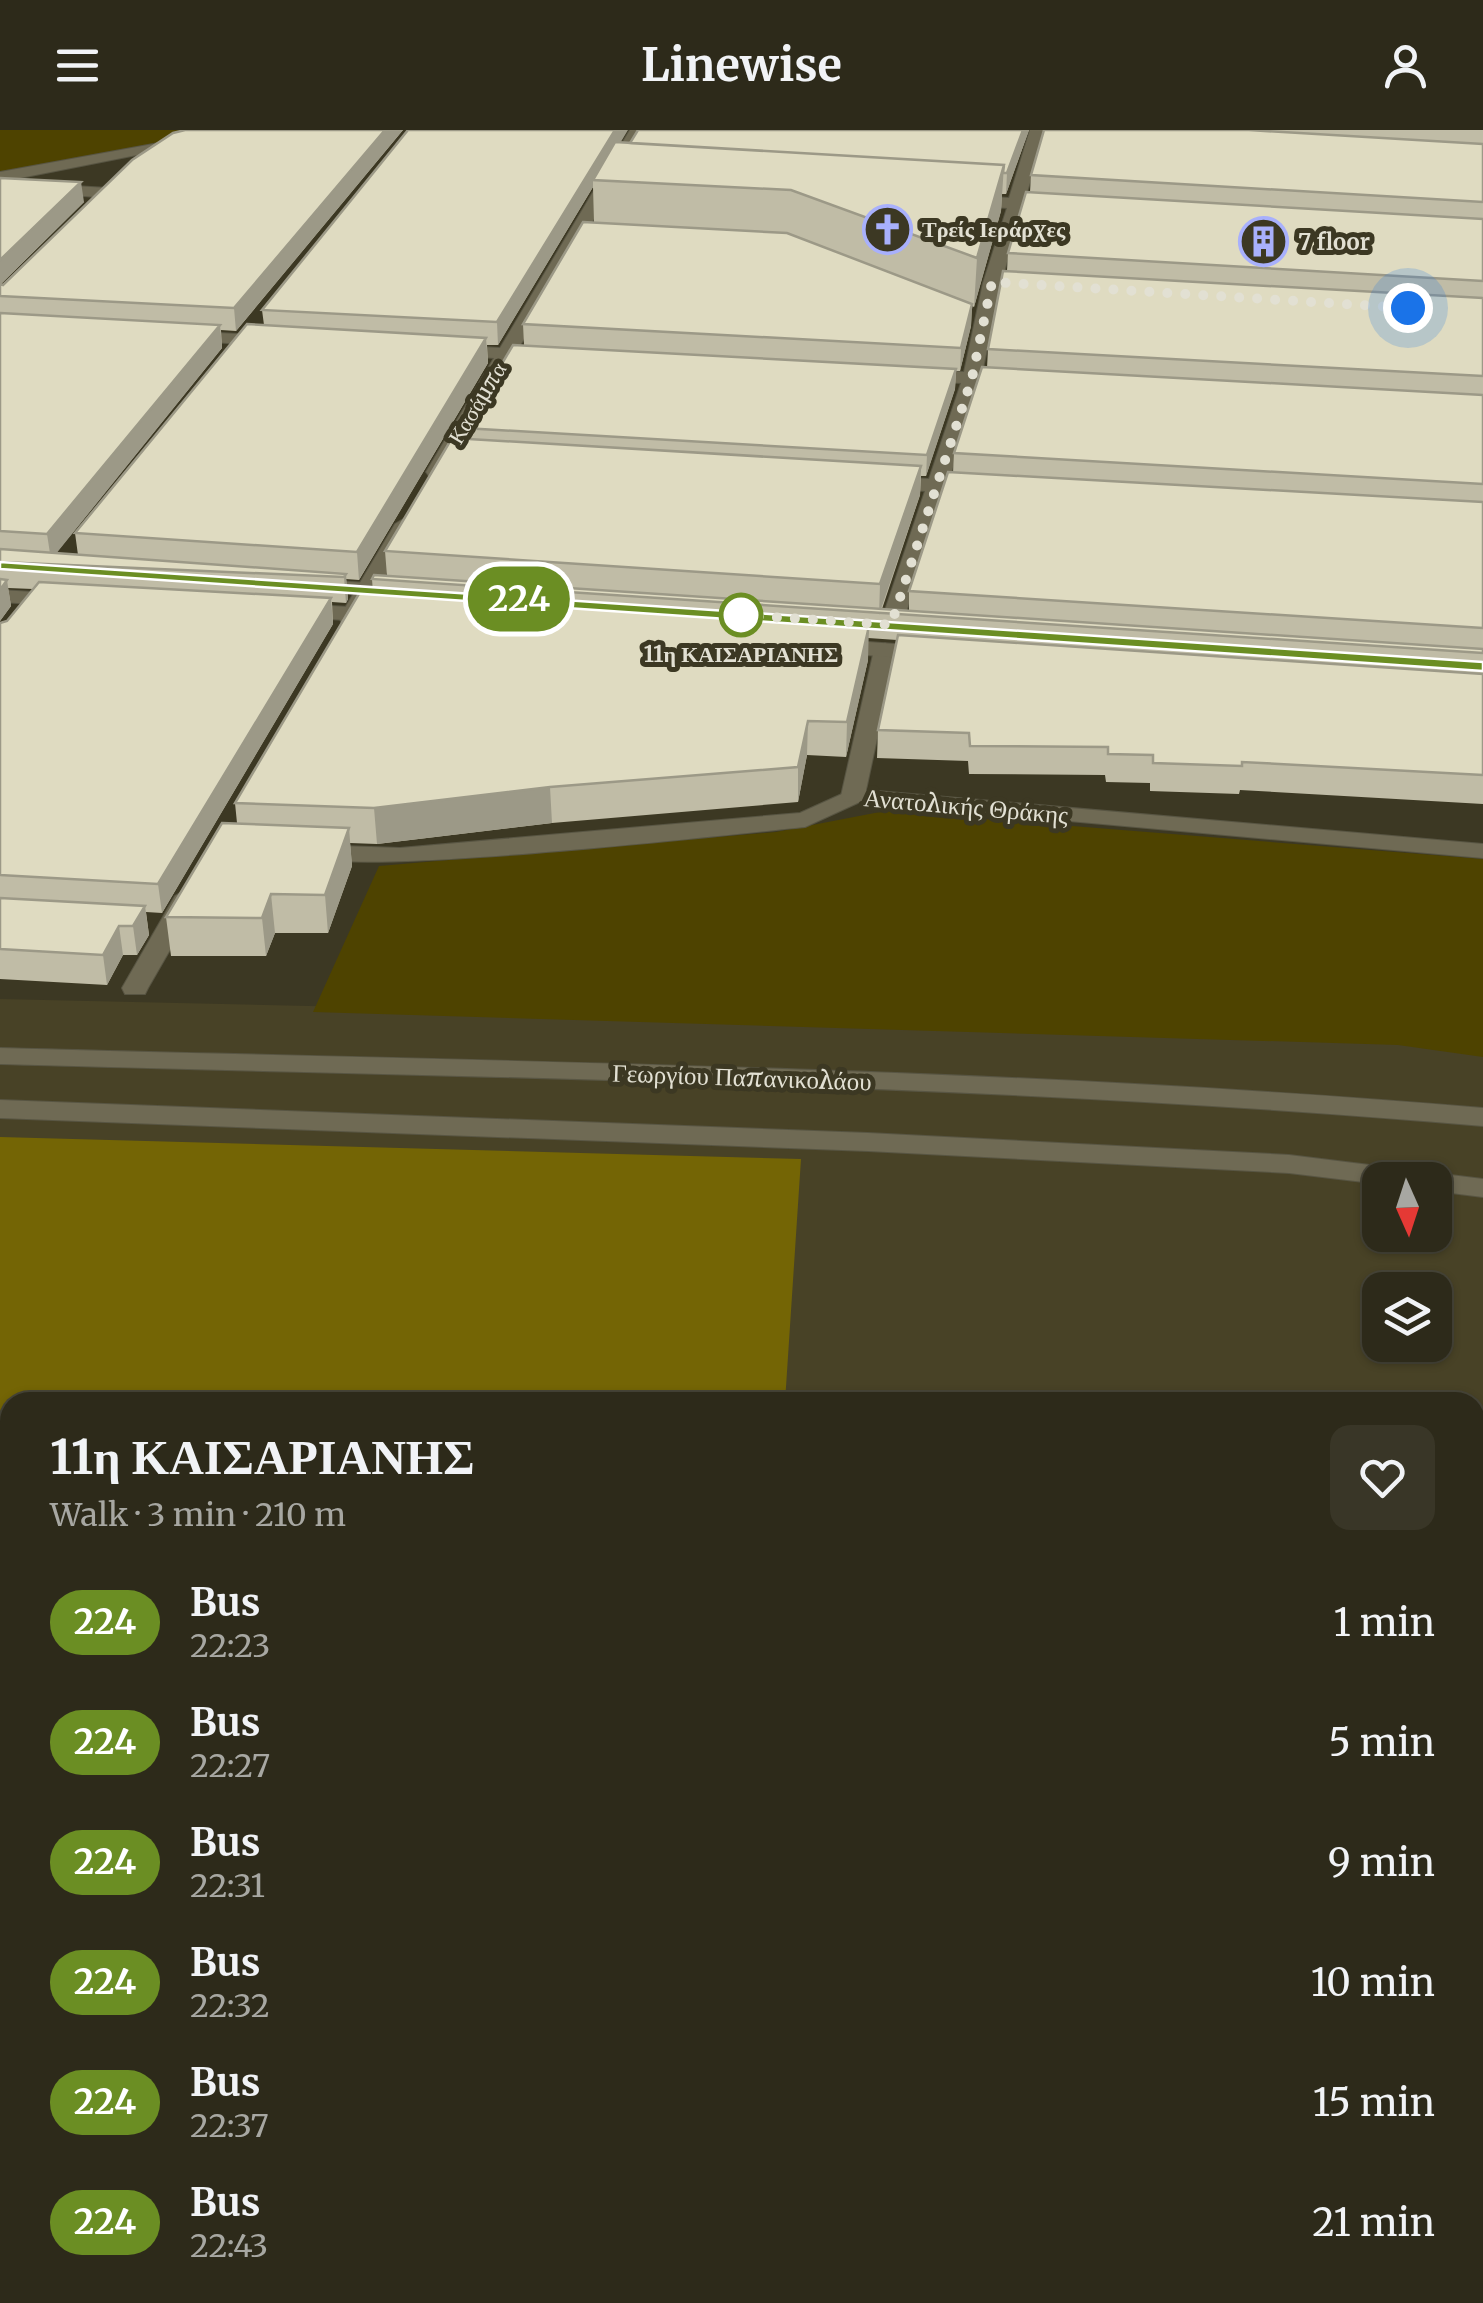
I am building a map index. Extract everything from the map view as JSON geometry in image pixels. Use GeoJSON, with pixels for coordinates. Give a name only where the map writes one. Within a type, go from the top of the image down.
{"type":"FeatureCollection","features":[{"type":"Feature","properties":{"kind":"street"},"geometry":{"type":"LineString","coordinates":[[94,206],[173,130]]}},
{"type":"Feature","properties":{"kind":"street"},"geometry":{"type":"LineString","coordinates":[[0,177],[255,130]]}},
{"type":"Feature","properties":{"kind":"street","name":"Κασάμπα"},"geometry":{"type":"LineString","coordinates":[[333,648],[421,498],[455,457],[506,354],[618,180],[638,130]]}},
{"type":"Feature","properties":{"kind":"street"},"geometry":{"type":"LineString","coordinates":[[890,625],[972,378],[975,318],[1002,283],[1016,204],[1038,130]]}},
{"type":"Feature","properties":{"kind":"street"},"geometry":{"type":"LineString","coordinates":[[0,186],[119,181]]}},
{"type":"Feature","properties":{"kind":"street"},"geometry":{"type":"LineString","coordinates":[[938,199],[1074,207]]}},
{"type":"Feature","properties":{"kind":"street"},"geometry":{"type":"LineString","coordinates":[[170,336],[301,342]]}},
{"type":"Feature","properties":{"kind":"street"},"geometry":{"type":"LineString","coordinates":[[431,350],[564,356]]}},
{"type":"Feature","properties":{"kind":"street"},"geometry":{"type":"LineString","coordinates":[[894,374],[1031,382]]}},
{"type":"Feature","properties":{"kind":"street"},"geometry":{"type":"LineString","coordinates":[[856,480],[993,488]]}},
{"type":"Feature","properties":{"kind":"street"},"geometry":{"type":"LineString","coordinates":[[290,584],[432,593]]}},
{"type":"Feature","properties":{"kind":"street"},"geometry":{"type":"LineString","coordinates":[[0,596],[94,601]]}},
{"type":"Feature","properties":{"kind":"street"},"geometry":{"type":"LineString","coordinates":[[12,626],[34,598]]}},
{"type":"Feature","properties":{"kind":"street"},"geometry":{"type":"LineString","coordinates":[[273,610],[418,618]]}},
{"type":"Feature","properties":{"kind":"street"},"geometry":{"type":"LineString","coordinates":[[806,645],[966,656]]}},
{"type":"Feature","properties":{"kind":"street"},"geometry":{"type":"LineString","coordinates":[[853,796],[886,650]]}},
{"type":"Feature","properties":{"kind":"street","name":"Ανατολικής Θράκης"},"geometry":{"type":"LineString","coordinates":[[289,852],[400,856],[805,820],[853,796],[1483,851]]}},
{"type":"Feature","properties":{"kind":"street"},"geometry":{"type":"LineString","coordinates":[[134,988],[198,880]]}},
{"type":"Feature","properties":{"kind":"street"},"geometry":{"type":"LineString","coordinates":[[133,923],[171,925]]}},
{"type":"Feature","properties":{"kind":"street","name":"Γεωργίου Παπανικολάου"},"geometry":{"type":"LineString","coordinates":[[0,1056],[887,1081],[1284,1100],[1483,1117]]}},
{"type":"Feature","properties":{"kind":"street"},"geometry":{"type":"LineString","coordinates":[[0,1109],[868,1142],[1289,1164],[1362,1173]]}},
{"type":"Feature","properties":{"kind":"street"},"geometry":{"type":"LineString","coordinates":[[1452,1184],[1483,1188]]}},
{"type":"Feature","properties":{"kind":"shaded area"},"geometry":{"type":"Polygon","coordinates":[[[0,130],[243,130],[0,173],[0,130]]]}},
{"type":"Feature","properties":{"kind":"shaded area"},"geometry":{"type":"Polygon","coordinates":[[[885,811],[1483,859],[1483,1057],[1398,1045],[313,1012],[379,866],[776,832],[885,811]]]}},
{"type":"Feature","properties":{"kind":"shaded area"},"geometry":{"type":"Polygon","coordinates":[[[0,999],[1029,1022],[1483,1048],[1483,1392],[0,1392],[0,999]]]}},
{"type":"Feature","properties":{"kind":"shaded area"},"geometry":{"type":"Polygon","coordinates":[[[0,1137],[801,1159],[786,1392],[0,1392],[0,1137]]]}},
{"type":"Feature","properties":{"kind":"building"},"geometry":{"type":"Polygon","coordinates":[[[385,130],[234,308],[0,296],[0,284],[132,160],[173,133],[385,130]]]}},
{"type":"Feature","properties":{"kind":"building"},"geometry":{"type":"Polygon","coordinates":[[[408,130],[615,130],[497,322],[262,310],[408,130]]]}},
{"type":"Feature","properties":{"kind":"building"},"geometry":{"type":"Polygon","coordinates":[[[638,130],[1023,130],[1007,173],[1003,173],[1004,165],[630,143],[638,130]]]}},
{"type":"Feature","properties":{"kind":"building"},"geometry":{"type":"Polygon","coordinates":[[[1044,130],[1249,130],[1483,144],[1483,202],[1031,175],[1044,130]]]}},
{"type":"Feature","properties":{"kind":"building"},"geometry":{"type":"Polygon","coordinates":[[[615,142],[1004,165],[977,258],[791,190],[593,180],[615,142]]]}},
{"type":"Feature","properties":{"kind":"building"},"geometry":{"type":"Polygon","coordinates":[[[0,178],[81,182],[0,260],[0,178]]]}},
{"type":"Feature","properties":{"kind":"building"},"geometry":{"type":"Polygon","coordinates":[[[1026,192],[1483,219],[1483,281],[1008,253],[1026,192]]]}},
{"type":"Feature","properties":{"kind":"building"},"geometry":{"type":"Polygon","coordinates":[[[583,222],[787,233],[972,304],[961,348],[523,324],[583,222]]]}},
{"type":"Feature","properties":{"kind":"building"},"geometry":{"type":"Polygon","coordinates":[[[1003,271],[1483,298],[1483,376],[988,349],[1003,271]]]}},
{"type":"Feature","properties":{"kind":"building"},"geometry":{"type":"Polygon","coordinates":[[[0,313],[220,325],[47,534],[0,531],[0,313]]]}},
{"type":"Feature","properties":{"kind":"building"},"geometry":{"type":"Polygon","coordinates":[[[247,324],[486,338],[357,552],[75,533],[247,324]]]}},
{"type":"Feature","properties":{"kind":"building"},"geometry":{"type":"Polygon","coordinates":[[[513,345],[956,369],[927,455],[464,428],[513,345]]]}},
{"type":"Feature","properties":{"kind":"building"},"geometry":{"type":"Polygon","coordinates":[[[982,367],[1483,395],[1483,484],[954,453],[982,367]]]}},
{"type":"Feature","properties":{"kind":"building"},"geometry":{"type":"Polygon","coordinates":[[[452,438],[921,466],[880,584],[385,551],[452,438]]]}},
{"type":"Feature","properties":{"kind":"building"},"geometry":{"type":"Polygon","coordinates":[[[948,472],[1483,502],[1483,628],[909,591],[948,472]]]}},
{"type":"Feature","properties":{"kind":"building"},"geometry":{"type":"Polygon","coordinates":[[[0,549],[346,574],[344,577],[0,562],[0,549]]]}},
{"type":"Feature","properties":{"kind":"building"},"geometry":{"type":"Polygon","coordinates":[[[374,575],[1483,649],[1483,653],[372,579],[374,575]]]}},
{"type":"Feature","properties":{"kind":"building"},"geometry":{"type":"Polygon","coordinates":[[[39,582],[331,598],[158,884],[0,875],[0,623],[7,621],[39,582]]]}},
{"type":"Feature","properties":{"kind":"building"},"geometry":{"type":"Polygon","coordinates":[[[360,592],[869,626],[847,722],[808,721],[798,767],[550,787],[374,808],[235,803],[360,592]]]}},
{"type":"Feature","properties":{"kind":"building"},"geometry":{"type":"Polygon","coordinates":[[[898,635],[1483,674],[1483,775],[1242,762],[1242,766],[1153,763],[1153,755],[1108,754],[1108,747],[970,746],[969,733],[878,730],[898,635]]]}},
{"type":"Feature","properties":{"kind":"building"},"geometry":{"type":"Polygon","coordinates":[[[222,823],[349,828],[325,895],[271,894],[262,918],[166,917],[222,823]]]}},
{"type":"Feature","properties":{"kind":"building"},"geometry":{"type":"Polygon","coordinates":[[[0,898],[145,906],[133,926],[119,926],[103,955],[0,949],[0,898]]]}},
{"type":"Feature","properties":{"kind":"bus line","name":"224"},"geometry":{"type":"LineString","coordinates":[[0,566],[1483,666]]}},
{"type":"Feature","properties":{"kind":"place","name":"Τρείς Ιεράρχες"},"geometry":{"type":"Point","coordinates":[887,229]}},
{"type":"Feature","properties":{"kind":"place","name":"7 floor"},"geometry":{"type":"Point","coordinates":[1263,242]}},
{"type":"Feature","properties":{"kind":"place","name":"11η ΚΑΙΣΑΡΙΑΝΗΣ"},"geometry":{"type":"Point","coordinates":[741,615]}},
{"type":"Feature","properties":{"kind":"route"},"geometry":{"type":"LineString","coordinates":[[741,615],[891,625],[972,378],[992,282],[1408,308]]}}]}
